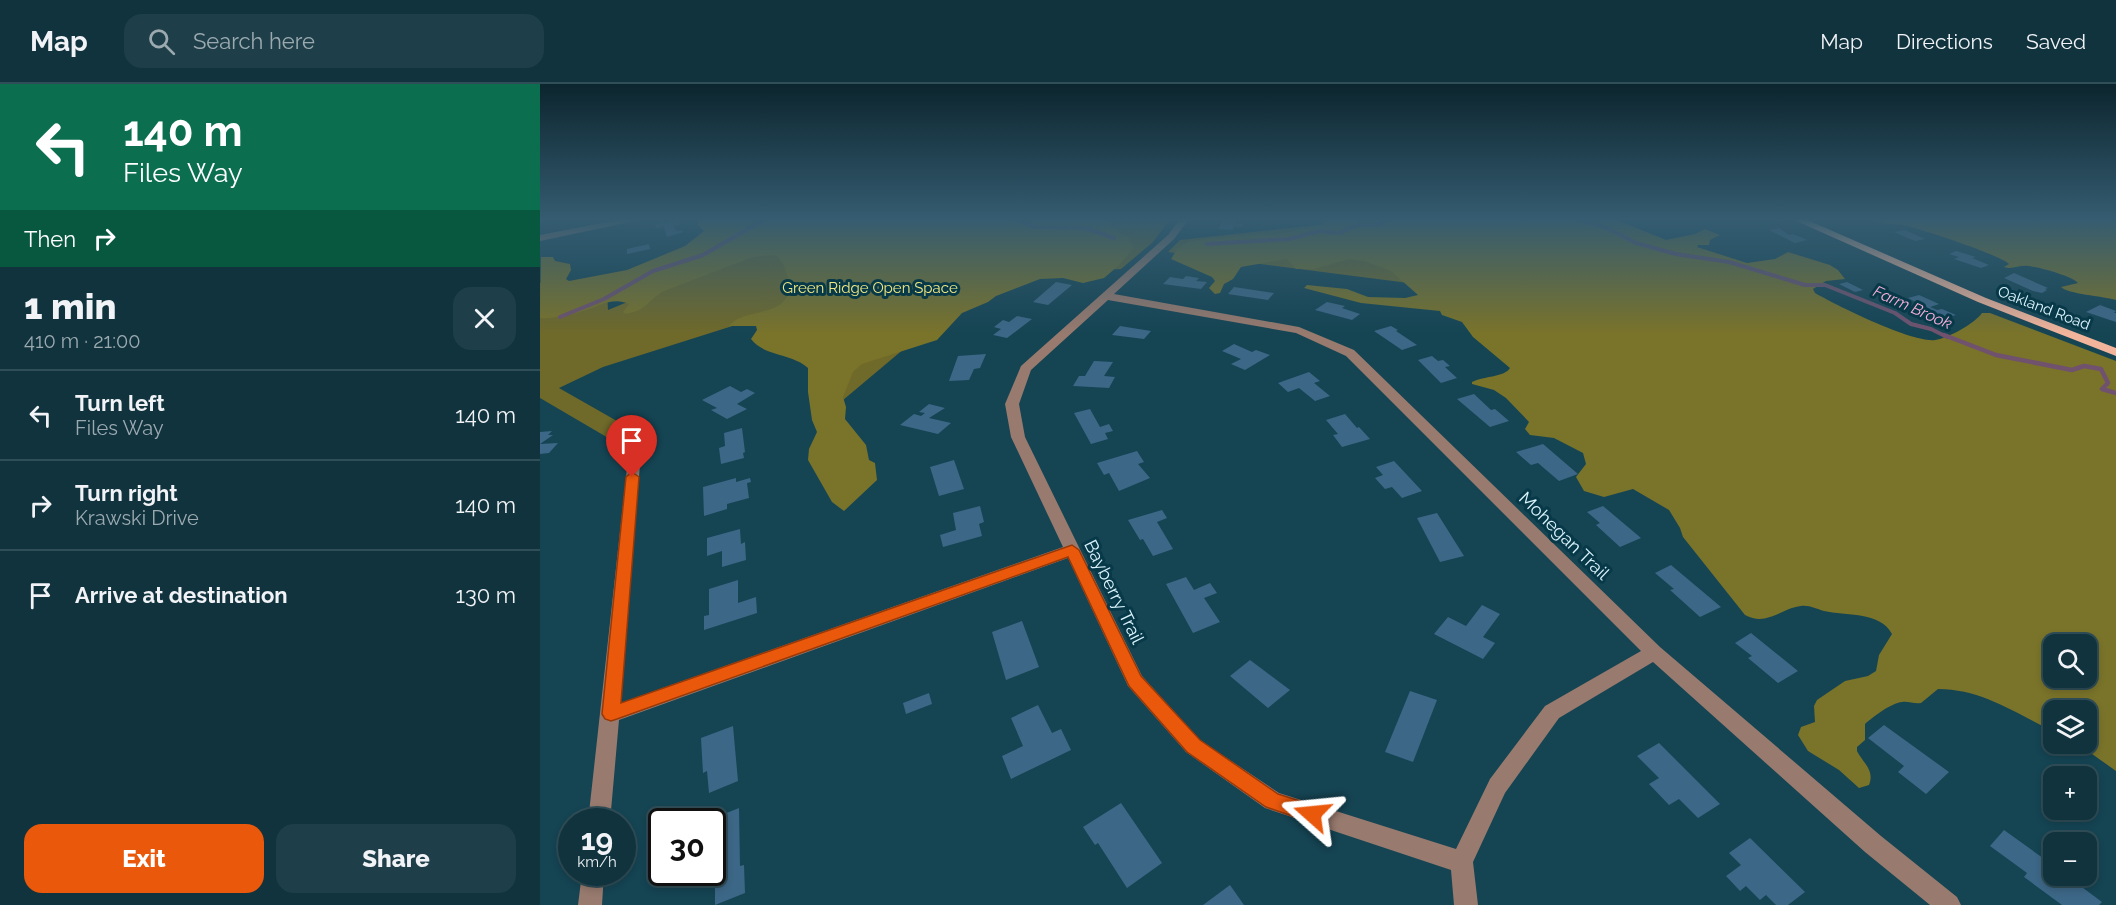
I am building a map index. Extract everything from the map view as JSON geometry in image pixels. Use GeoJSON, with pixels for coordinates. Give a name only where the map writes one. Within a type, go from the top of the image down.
{"type":"FeatureCollection","features":[{"type":"Feature","properties":{"kind":"main road","name":"Oakland Road"},"geometry":{"type":"LineString","coordinates":[[1884,257],[1972,296],[2116,352]]}},
{"type":"Feature","properties":{"kind":"street","name":"Bayberry Trail"},"geometry":{"type":"LineString","coordinates":[[1148,257],[1025,369],[1012,404],[1018,437],[1135,681],[1193,746],[1273,801],[1462,862]]}},
{"type":"Feature","properties":{"kind":"street","name":"Mohegan Trail"},"geometry":{"type":"LineString","coordinates":[[1105,296],[1299,330],[1350,353],[1654,652],[1873,844],[1949,905]]}},
{"type":"Feature","properties":{"kind":"street"},"geometry":{"type":"LineString","coordinates":[[601,808],[634,453]]}},
{"type":"Feature","properties":{"kind":"street"},"geometry":{"type":"LineString","coordinates":[[611,714],[1072,550]]}},
{"type":"Feature","properties":{"kind":"street"},"geometry":{"type":"LineString","coordinates":[[1466,905],[1462,862],[1497,786],[1552,712],[1654,652]]}},
{"type":"Feature","properties":{"kind":"street"},"geometry":{"type":"LineString","coordinates":[[590,905],[592,886]]}},
{"type":"Feature","properties":{"kind":"green space"},"geometry":{"type":"Polygon","coordinates":[[[541,257],[553,257],[555,261],[570,264],[571,270],[566,279],[569,281],[627,270],[658,257],[752,257],[664,291],[643,308],[633,312],[625,314],[623,312],[629,304],[617,301],[567,315],[540,318],[541,257]]]}},
{"type":"Feature","properties":{"kind":"green space","name":"Green Ridge Open Space"},"geometry":{"type":"Polygon","coordinates":[[[736,257],[1135,257],[1121,269],[992,275],[830,411],[802,304],[603,367],[559,388],[631,429],[610,439],[540,398],[540,283],[556,279],[607,292],[608,310],[736,257]]]}},
{"type":"Feature","properties":{"kind":"green space","name":"Green Ridge Open Space"},"geometry":{"type":"Polygon","coordinates":[[[777,257],[1126,257],[1104,278],[1083,283],[1063,278],[1040,279],[996,296],[962,313],[937,340],[862,364],[853,372],[843,397],[846,407],[845,419],[866,445],[869,460],[875,463],[877,480],[844,511],[832,502],[808,460],[809,449],[817,432],[812,420],[808,392],[808,368],[802,363],[757,345],[751,339],[757,330],[756,326],[729,326],[745,316],[777,307],[784,301],[788,292],[788,279],[777,257]]]}},
{"type":"Feature","properties":{"kind":"green space"},"geometry":{"type":"Polygon","coordinates":[[[1209,257],[1384,257],[1424,285],[1209,257]]]}},
{"type":"Feature","properties":{"kind":"green space"},"geometry":{"type":"Polygon","coordinates":[[[1729,257],[1747,263],[1778,257],[1805,257],[1830,265],[1838,270],[1845,279],[1826,281],[1813,289],[1815,293],[1892,330],[1924,339],[1941,339],[1968,325],[1982,313],[1990,313],[2116,361],[2116,771],[2092,754],[2097,754],[2097,700],[2043,700],[2043,726],[1984,698],[1954,690],[1938,689],[1921,703],[1898,703],[1882,711],[1865,724],[1865,740],[1857,747],[1857,751],[1868,767],[1870,780],[1869,785],[1859,788],[1839,770],[1808,751],[1798,735],[1801,727],[1815,722],[1814,706],[1817,700],[1845,681],[1868,676],[1876,671],[1879,655],[1892,634],[1879,621],[1807,606],[1794,607],[1767,618],[1760,619],[1745,615],[1683,537],[1669,510],[1633,489],[1604,497],[1584,491],[1576,477],[1586,464],[1583,453],[1554,438],[1530,435],[1525,429],[1529,422],[1506,398],[1494,390],[1472,384],[1477,380],[1504,373],[1510,368],[1473,337],[1462,322],[1442,315],[1440,311],[1361,303],[1304,288],[1307,285],[1347,289],[1368,297],[1405,298],[1418,295],[1391,271],[1364,261],[1349,259],[1314,269],[1296,269],[1287,259],[1241,267],[1233,279],[1224,284],[1220,293],[1215,294],[1209,288],[1215,281],[1212,277],[1171,259],[1729,257]]]}},
{"type":"Feature","properties":{"kind":"green space"},"geometry":{"type":"Polygon","coordinates":[[[1997,257],[2116,257],[2116,300],[2065,289],[2061,287],[2078,283],[2039,268],[2004,267],[2009,264],[1997,257]]]}},
{"type":"Feature","properties":{"kind":"building"},"geometry":{"type":"Polygon","coordinates":[[[1975,257],[1972,258],[1989,265],[1981,268],[1954,259],[1975,257]]]}},
{"type":"Feature","properties":{"kind":"building"},"geometry":{"type":"Polygon","coordinates":[[[2014,273],[2048,288],[2042,293],[2033,291],[2004,278],[2014,273]]]}},
{"type":"Feature","properties":{"kind":"building"},"geometry":{"type":"Polygon","coordinates":[[[1186,276],[1199,278],[1196,281],[1207,282],[1201,289],[1163,284],[1170,277],[1183,279],[1186,276]]]}},
{"type":"Feature","properties":{"kind":"building"},"geometry":{"type":"Polygon","coordinates":[[[1056,282],[1072,285],[1048,305],[1033,302],[1056,282]]]}},
{"type":"Feature","properties":{"kind":"building"},"geometry":{"type":"Polygon","coordinates":[[[1847,282],[1863,290],[1855,292],[1839,284],[1847,282]]]}},
{"type":"Feature","properties":{"kind":"building"},"geometry":{"type":"Polygon","coordinates":[[[1234,287],[1274,293],[1268,300],[1228,294],[1234,287]]]}},
{"type":"Feature","properties":{"kind":"building"},"geometry":{"type":"Polygon","coordinates":[[[1919,295],[1939,304],[1930,307],[1956,315],[1946,318],[1908,298],[1919,295]]]}},
{"type":"Feature","properties":{"kind":"building"},"geometry":{"type":"Polygon","coordinates":[[[1327,302],[1345,306],[1342,308],[1360,314],[1352,320],[1315,310],[1327,302]]]}},
{"type":"Feature","properties":{"kind":"building"},"geometry":{"type":"Polygon","coordinates":[[[2100,305],[2116,311],[2114,313],[2116,313],[2116,322],[2086,312],[2100,305]]]}},
{"type":"Feature","properties":{"kind":"building"},"geometry":{"type":"Polygon","coordinates":[[[1017,316],[1032,319],[1007,338],[993,335],[1001,329],[994,327],[1003,320],[1009,322],[1017,316]]]}},
{"type":"Feature","properties":{"kind":"building"},"geometry":{"type":"Polygon","coordinates":[[[1120,326],[1151,331],[1144,339],[1112,335],[1120,326]]]}},
{"type":"Feature","properties":{"kind":"building"},"geometry":{"type":"Polygon","coordinates":[[[1391,326],[1417,345],[1402,350],[1374,331],[1391,326]]]}},
{"type":"Feature","properties":{"kind":"building"},"geometry":{"type":"Polygon","coordinates":[[[1234,344],[1252,352],[1256,350],[1270,355],[1245,370],[1231,364],[1241,359],[1222,351],[1234,344]]]}},
{"type":"Feature","properties":{"kind":"building"},"geometry":{"type":"Polygon","coordinates":[[[986,354],[980,368],[974,369],[969,380],[949,381],[958,356],[986,354]]]}},
{"type":"Feature","properties":{"kind":"building"},"geometry":{"type":"Polygon","coordinates":[[[1432,356],[1438,361],[1443,360],[1450,366],[1445,367],[1457,378],[1441,383],[1418,360],[1432,356]]]}},
{"type":"Feature","properties":{"kind":"building"},"geometry":{"type":"Polygon","coordinates":[[[1094,361],[1113,362],[1104,376],[1115,377],[1109,388],[1073,386],[1079,376],[1085,376],[1094,361]]]}},
{"type":"Feature","properties":{"kind":"building"},"geometry":{"type":"Polygon","coordinates":[[[1309,372],[1320,381],[1314,383],[1330,396],[1315,401],[1299,388],[1288,392],[1278,383],[1309,372]]]}},
{"type":"Feature","properties":{"kind":"building"},"geometry":{"type":"Polygon","coordinates":[[[730,386],[741,392],[747,389],[755,393],[737,404],[747,409],[727,419],[711,410],[717,408],[702,400],[730,386]]]}},
{"type":"Feature","properties":{"kind":"building"},"geometry":{"type":"Polygon","coordinates":[[[1474,394],[1491,410],[1495,409],[1509,421],[1490,427],[1457,399],[1474,394]]]}},
{"type":"Feature","properties":{"kind":"building"},"geometry":{"type":"Polygon","coordinates":[[[929,404],[945,408],[929,418],[951,423],[938,434],[900,425],[914,414],[921,416],[925,413],[919,412],[929,404]]]}},
{"type":"Feature","properties":{"kind":"building"},"geometry":{"type":"Polygon","coordinates":[[[1090,409],[1100,427],[1109,424],[1113,431],[1105,433],[1108,439],[1091,444],[1074,413],[1090,409]]]}},
{"type":"Feature","properties":{"kind":"building"},"geometry":{"type":"Polygon","coordinates":[[[1345,414],[1370,439],[1342,447],[1333,435],[1338,434],[1326,420],[1345,414]]]}},
{"type":"Feature","properties":{"kind":"building"},"geometry":{"type":"Polygon","coordinates":[[[742,428],[744,458],[721,464],[719,448],[725,446],[724,433],[742,428]]]}},
{"type":"Feature","properties":{"kind":"building"},"geometry":{"type":"Polygon","coordinates":[[[552,431],[548,435],[553,435],[540,444],[540,432],[552,431]]]}},
{"type":"Feature","properties":{"kind":"building"},"geometry":{"type":"Polygon","coordinates":[[[558,443],[549,453],[540,454],[540,444],[558,443]]]}},
{"type":"Feature","properties":{"kind":"building"},"geometry":{"type":"Polygon","coordinates":[[[1543,444],[1578,474],[1559,481],[1538,463],[1531,465],[1516,452],[1543,444]]]}},
{"type":"Feature","properties":{"kind":"building"},"geometry":{"type":"Polygon","coordinates":[[[1137,451],[1144,462],[1138,464],[1150,478],[1119,491],[1109,473],[1104,475],[1097,463],[1137,451]]]}},
{"type":"Feature","properties":{"kind":"building"},"geometry":{"type":"Polygon","coordinates":[[[954,460],[964,489],[939,496],[930,467],[954,460]]]}},
{"type":"Feature","properties":{"kind":"building"},"geometry":{"type":"Polygon","coordinates":[[[1394,461],[1422,491],[1402,498],[1392,487],[1385,489],[1375,478],[1383,475],[1376,467],[1394,461]]]}},
{"type":"Feature","properties":{"kind":"building"},"geometry":{"type":"Polygon","coordinates":[[[736,478],[736,482],[750,478],[751,482],[747,483],[749,498],[727,504],[727,509],[704,516],[703,487],[736,478]]]}},
{"type":"Feature","properties":{"kind":"building"},"geometry":{"type":"Polygon","coordinates":[[[980,506],[984,522],[979,524],[982,536],[943,547],[940,535],[956,530],[953,513],[980,506]]]}},
{"type":"Feature","properties":{"kind":"building"},"geometry":{"type":"Polygon","coordinates":[[[1603,506],[1641,538],[1620,547],[1596,525],[1600,523],[1587,512],[1603,506]]]}},
{"type":"Feature","properties":{"kind":"building"},"geometry":{"type":"Polygon","coordinates":[[[1162,510],[1167,518],[1157,522],[1173,549],[1153,556],[1128,520],[1162,510]]]}},
{"type":"Feature","properties":{"kind":"building"},"geometry":{"type":"Polygon","coordinates":[[[1437,513],[1464,556],[1440,562],[1417,518],[1437,513]]]}},
{"type":"Feature","properties":{"kind":"building"},"geometry":{"type":"Polygon","coordinates":[[[740,529],[741,544],[745,542],[746,560],[722,567],[722,551],[707,556],[707,538],[740,529]]]}},
{"type":"Feature","properties":{"kind":"building"},"geometry":{"type":"Polygon","coordinates":[[[1671,565],[1721,607],[1700,617],[1670,590],[1674,589],[1655,573],[1671,565]]]}},
{"type":"Feature","properties":{"kind":"building"},"geometry":{"type":"Polygon","coordinates":[[[1186,577],[1194,590],[1210,583],[1217,593],[1204,598],[1220,622],[1193,633],[1166,584],[1186,577]]]}},
{"type":"Feature","properties":{"kind":"building"},"geometry":{"type":"Polygon","coordinates":[[[738,580],[738,603],[756,597],[757,613],[704,630],[704,616],[709,615],[709,589],[738,580]]]}},
{"type":"Feature","properties":{"kind":"building"},"geometry":{"type":"Polygon","coordinates":[[[1482,605],[1500,614],[1483,637],[1495,643],[1483,659],[1434,634],[1448,617],[1466,626],[1482,605]]]}},
{"type":"Feature","properties":{"kind":"building"},"geometry":{"type":"Polygon","coordinates":[[[1022,621],[1039,667],[1006,680],[992,632],[1022,621]]]}},
{"type":"Feature","properties":{"kind":"building"},"geometry":{"type":"Polygon","coordinates":[[[1751,633],[1798,671],[1778,683],[1748,658],[1752,656],[1735,643],[1751,633]]]}},
{"type":"Feature","properties":{"kind":"building"},"geometry":{"type":"Polygon","coordinates":[[[1250,660],[1290,690],[1268,708],[1230,676],[1250,660]]]}},
{"type":"Feature","properties":{"kind":"building"},"geometry":{"type":"Polygon","coordinates":[[[1410,691],[1437,700],[1413,762],[1385,752],[1410,691]]]}},
{"type":"Feature","properties":{"kind":"building"},"geometry":{"type":"Polygon","coordinates":[[[929,693],[932,704],[906,714],[903,703],[929,693]]]}},
{"type":"Feature","properties":{"kind":"building"},"geometry":{"type":"Polygon","coordinates":[[[1038,705],[1052,733],[1061,729],[1071,750],[1011,779],[1002,756],[1023,746],[1011,718],[1038,705]]]}},
{"type":"Feature","properties":{"kind":"building"},"geometry":{"type":"Polygon","coordinates":[[[1884,725],[1949,772],[1926,794],[1898,772],[1904,766],[1868,738],[1884,725]]]}},
{"type":"Feature","properties":{"kind":"building"},"geometry":{"type":"Polygon","coordinates":[[[733,726],[738,781],[709,793],[707,771],[703,773],[701,738],[733,726]]]}},
{"type":"Feature","properties":{"kind":"building"},"geometry":{"type":"Polygon","coordinates":[[[1659,743],[1720,804],[1698,818],[1679,799],[1669,805],[1649,784],[1659,778],[1637,756],[1659,743]]]}},
{"type":"Feature","properties":{"kind":"building"},"geometry":{"type":"Polygon","coordinates":[[[1121,803],[1162,863],[1127,888],[1098,843],[1095,845],[1083,827],[1121,803]]]}},
{"type":"Feature","properties":{"kind":"building"},"geometry":{"type":"Polygon","coordinates":[[[739,808],[740,866],[744,865],[745,893],[715,905],[715,886],[726,886],[726,813],[739,808]]]}},
{"type":"Feature","properties":{"kind":"building"},"geometry":{"type":"Polygon","coordinates":[[[2004,830],[2043,858],[2043,886],[2080,886],[2102,902],[2099,905],[2062,905],[2024,877],[2027,873],[1990,846],[2004,830]]]}},
{"type":"Feature","properties":{"kind":"building"},"geometry":{"type":"Polygon","coordinates":[[[1750,838],[1805,892],[1788,905],[1776,905],[1766,895],[1760,900],[1746,886],[1740,891],[1726,876],[1741,865],[1729,853],[1750,838]]]}},
{"type":"Feature","properties":{"kind":"building"},"geometry":{"type":"Polygon","coordinates":[[[1230,885],[1244,905],[1203,905],[1230,885]]]}},
{"type":"Feature","properties":{"kind":"waterway","name":"Farm Brook"},"geometry":{"type":"LineString","coordinates":[[560,317],[604,299],[653,271],[696,257]]}},
{"type":"Feature","properties":{"kind":"waterway","name":"Farm Brook"},"geometry":{"type":"LineString","coordinates":[[1698,257],[1729,262],[1805,285],[1825,285],[1895,313],[1911,324],[1931,329],[1947,337]]}},
{"type":"Feature","properties":{"kind":"waterway","name":"Farm Brook"},"geometry":{"type":"LineString","coordinates":[[1944,335],[1996,355],[2072,370],[2084,366],[2101,369],[2108,383],[2102,389],[2116,393]]}},
{"type":"Feature","properties":{"kind":"route"},"geometry":{"type":"LineString","coordinates":[[632,477],[611,714],[1072,550],[1135,681],[1193,746],[1273,801],[1312,814]]}}]}
